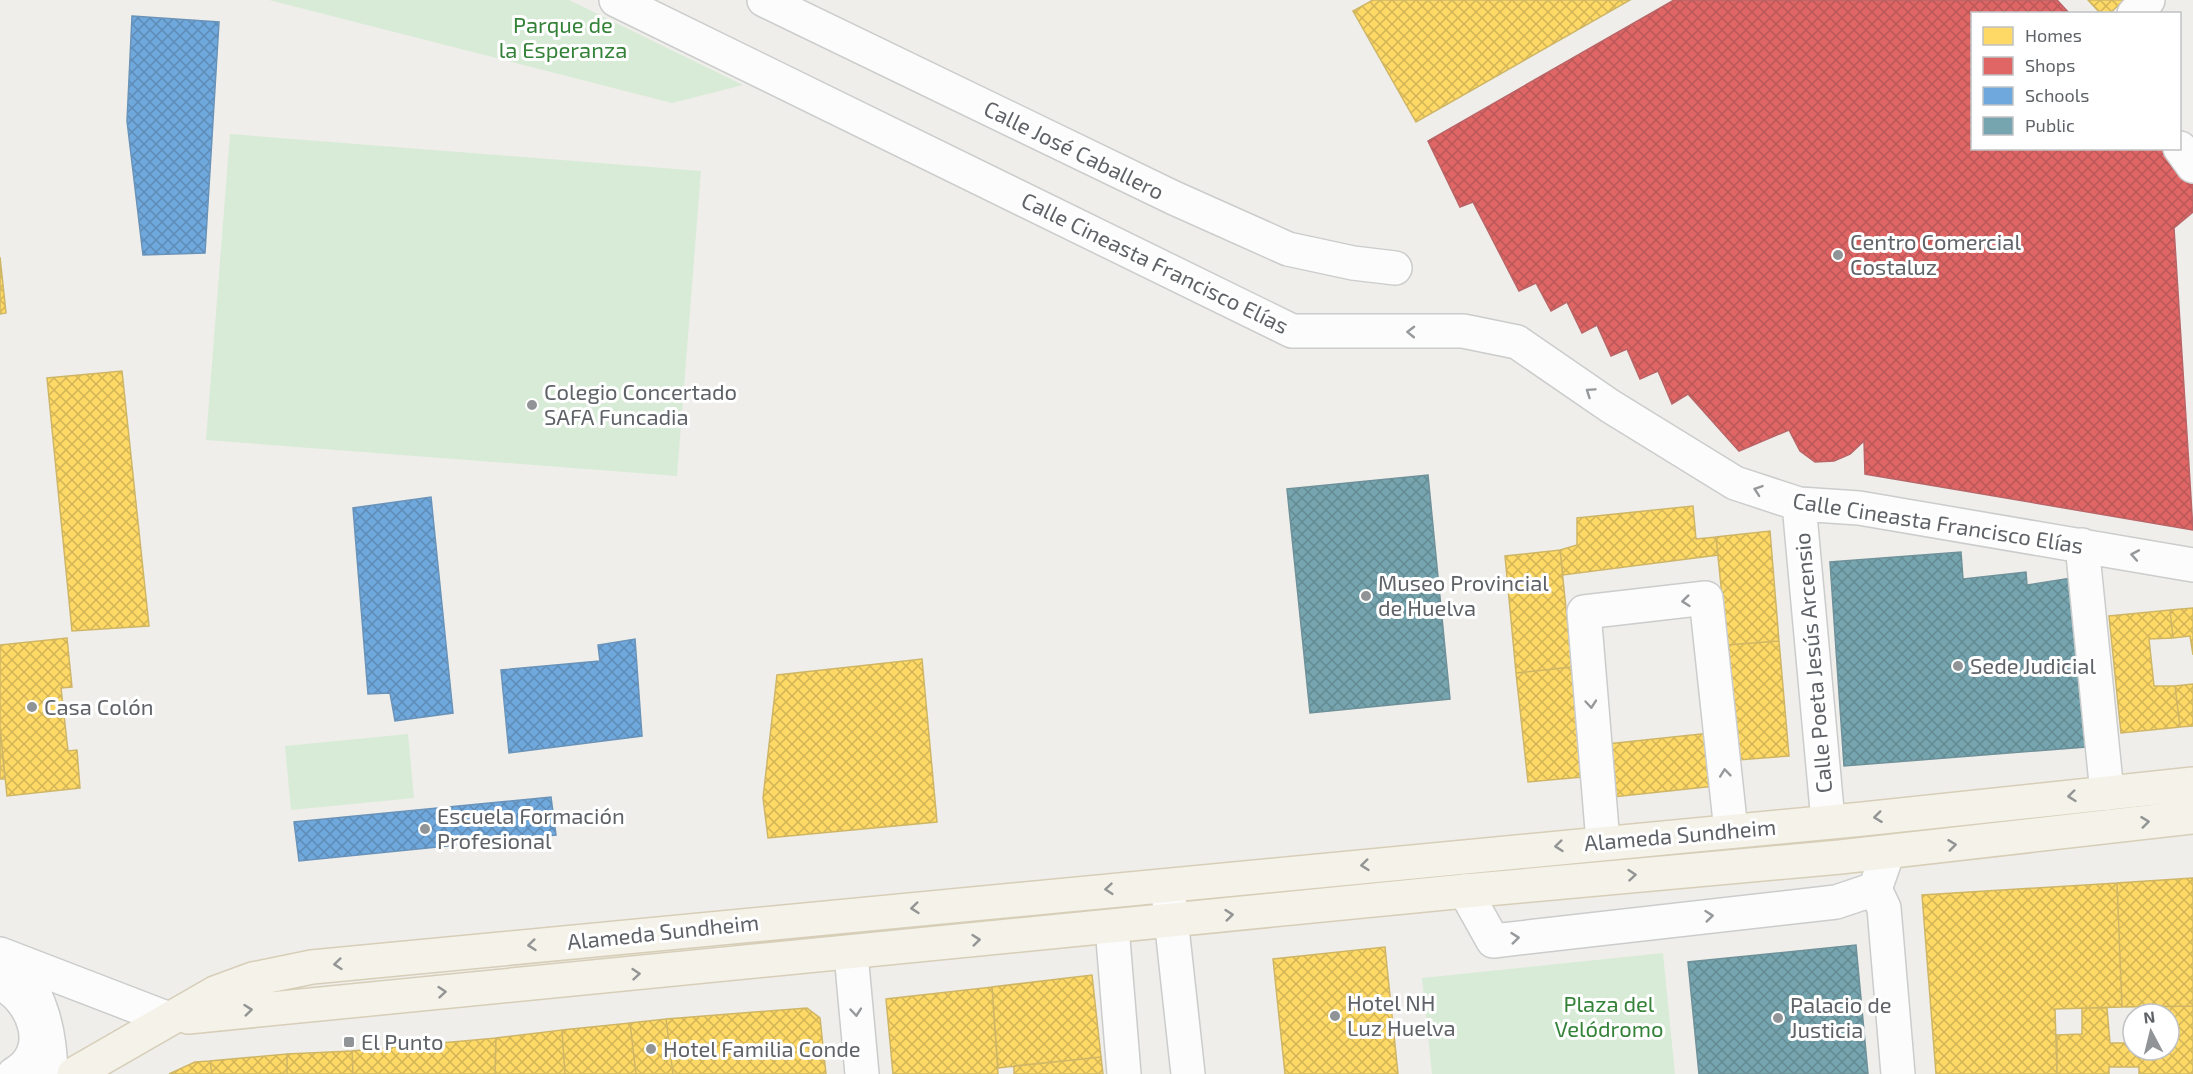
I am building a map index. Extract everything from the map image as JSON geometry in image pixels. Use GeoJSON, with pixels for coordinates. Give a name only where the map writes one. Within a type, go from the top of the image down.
{"type":"FeatureCollection","features":[{"type":"Feature","properties":{"kind":"main road","name":"Alameda Sundheim"},"geometry":{"type":"LineString","coordinates":[[74,1074],[215,993],[253,979],[312,967],[1731,831],[2193,784]]}},
{"type":"Feature","properties":{"kind":"main road","name":"Alameda Sundheim"},"geometry":{"type":"LineString","coordinates":[[169,1019],[851,954],[1465,891],[1888,852],[2193,817]]}},
{"type":"Feature","properties":{"kind":"street","name":"Calle Cineasta Francisco Elías"},"geometry":{"type":"LineString","coordinates":[[616,0],[1292,331],[1463,331],[1517,342],[1610,406],[1735,483],[1799,504],[1859,507],[2193,565]]}},
{"type":"Feature","properties":{"kind":"street","name":"Calle José Caballero"},"geometry":{"type":"LineString","coordinates":[[764,0],[1174,198],[1288,249],[1353,263],[1395,267]]}},
{"type":"Feature","properties":{"kind":"street"},"geometry":{"type":"LineString","coordinates":[[2136,12],[2148,0]]}},
{"type":"Feature","properties":{"kind":"street"},"geometry":{"type":"LineString","coordinates":[[2181,149],[2193,166]]}},
{"type":"Feature","properties":{"kind":"street","name":"Calle Poeta Jesús Arcensio"},"geometry":{"type":"LineString","coordinates":[[1799,504],[1828,821]]}},
{"type":"Feature","properties":{"kind":"street"},"geometry":{"type":"LineString","coordinates":[[2082,545],[2108,793]]}},
{"type":"Feature","properties":{"kind":"street"},"geometry":{"type":"LineString","coordinates":[[1603,842],[1584,612],[1706,598],[1731,831]]}},
{"type":"Feature","properties":{"kind":"street"},"geometry":{"type":"LineString","coordinates":[[1888,852],[1875,890],[1884,908],[1898,1074]]}},
{"type":"Feature","properties":{"kind":"street"},"geometry":{"type":"LineString","coordinates":[[1167,885],[1188,1074]]}},
{"type":"Feature","properties":{"kind":"street"},"geometry":{"type":"LineString","coordinates":[[1465,891],[1493,941],[1836,902],[1875,890]]}},
{"type":"Feature","properties":{"kind":"street"},"geometry":{"type":"LineString","coordinates":[[1112,927],[1124,1074]]}},
{"type":"Feature","properties":{"kind":"street"},"geometry":{"type":"LineString","coordinates":[[851,954],[862,1074]]}},
{"type":"Feature","properties":{"kind":"street"},"geometry":{"type":"LineString","coordinates":[[6,967],[169,1019]]}},
{"type":"Feature","properties":{"kind":"street"},"geometry":{"type":"LineString","coordinates":[[6,967],[30,1008],[36,1031],[37,1049],[25,1068],[14,1074]]}},
{"type":"Feature","properties":{"kind":"street"},"geometry":{"type":"LineString","coordinates":[[6,967],[35,992],[46,1020],[51,1074]]}},
{"type":"Feature","properties":{"kind":"street"},"geometry":{"type":"LineString","coordinates":[[0,1070],[3,1074]]}},
{"type":"Feature","properties":{"kind":"green space","name":"Parque de la Esperanza"},"geometry":{"type":"Polygon","coordinates":[[[269,0],[569,0],[743,85],[672,103],[269,0]]]}},
{"type":"Feature","properties":{"kind":"green space"},"geometry":{"type":"Polygon","coordinates":[[[230,134],[701,171],[677,476],[206,440],[230,134]]]}},
{"type":"Feature","properties":{"kind":"green space"},"geometry":{"type":"Polygon","coordinates":[[[408,734],[414,798],[291,810],[285,746],[408,734]]]}},
{"type":"Feature","properties":{"kind":"green space","name":"Plaza del Velódromo"},"geometry":{"type":"Polygon","coordinates":[[[1663,953],[1675,1074],[1432,1074],[1422,978],[1663,953]]]}},
{"type":"Feature","properties":{"kind":"building: Homes"},"geometry":{"type":"Polygon","coordinates":[[[1373,0],[1630,0],[1416,122],[1353,11],[1373,0]]]}},
{"type":"Feature","properties":{"kind":"building: Homes"},"geometry":{"type":"Polygon","coordinates":[[[2088,0],[2124,0],[2111,12],[2099,12],[2088,0]]]}},
{"type":"Feature","properties":{"kind":"building: Homes"},"geometry":{"type":"Polygon","coordinates":[[[0,257],[6,313],[0,314],[0,257]]]}},
{"type":"Feature","properties":{"kind":"building: Homes"},"geometry":{"type":"Polygon","coordinates":[[[122,371],[149,626],[72,631],[47,378],[122,371]]]}},
{"type":"Feature","properties":{"kind":"building: Homes"},"geometry":{"type":"Polygon","coordinates":[[[1693,506],[1696,539],[1716,537],[1718,555],[1563,575],[1560,550],[1577,545],[1577,518],[1693,506]]]}},
{"type":"Feature","properties":{"kind":"building: Homes"},"geometry":{"type":"Polygon","coordinates":[[[1770,531],[1779,641],[1727,645],[1716,537],[1770,531]]]}},
{"type":"Feature","properties":{"kind":"building: Homes"},"geometry":{"type":"Polygon","coordinates":[[[1560,550],[1572,667],[1516,673],[1505,556],[1560,550]]]}},
{"type":"Feature","properties":{"kind":"building: Homes"},"geometry":{"type":"Polygon","coordinates":[[[2193,608],[2193,655],[2190,636],[2173,638],[2170,610],[2193,608]]]}},
{"type":"Feature","properties":{"kind":"building: Homes"},"geometry":{"type":"Polygon","coordinates":[[[2170,610],[2173,638],[2149,639],[2154,686],[2175,686],[2180,727],[2121,733],[2109,616],[2170,610]]]}},
{"type":"Feature","properties":{"kind":"building: Homes","name":"Casa Colón"},"geometry":{"type":"Polygon","coordinates":[[[67,638],[72,687],[61,688],[68,751],[77,750],[80,788],[7,796],[0,727],[0,645],[67,638]]]}},
{"type":"Feature","properties":{"kind":"building: Homes"},"geometry":{"type":"Polygon","coordinates":[[[1779,641],[1789,756],[1738,760],[1727,645],[1779,641]]]}},
{"type":"Feature","properties":{"kind":"building: Homes"},"geometry":{"type":"Polygon","coordinates":[[[922,659],[937,822],[768,838],[763,798],[777,675],[922,659]]]}},
{"type":"Feature","properties":{"kind":"building: Homes"},"geometry":{"type":"Polygon","coordinates":[[[1572,667],[1582,777],[1528,782],[1516,673],[1572,667]]]}},
{"type":"Feature","properties":{"kind":"building: Homes"},"geometry":{"type":"Polygon","coordinates":[[[2193,684],[2193,726],[2180,727],[2175,686],[2193,684]]]}},
{"type":"Feature","properties":{"kind":"building: Homes","name":"Casa Colón"},"geometry":{"type":"Polygon","coordinates":[[[0,727],[5,779],[0,779],[0,727]]]}},
{"type":"Feature","properties":{"kind":"building: Homes"},"geometry":{"type":"Polygon","coordinates":[[[1710,733],[1715,786],[1613,797],[1607,744],[1710,733]]]}},
{"type":"Feature","properties":{"kind":"building: Homes"},"geometry":{"type":"Polygon","coordinates":[[[2193,878],[2193,1006],[2181,1006],[2181,1002],[2122,1002],[2117,883],[2193,878]]]}},
{"type":"Feature","properties":{"kind":"building: Homes"},"geometry":{"type":"Polygon","coordinates":[[[2117,883],[2121,1007],[2055,1009],[2057,1074],[1936,1074],[1922,895],[2117,883]]]}},
{"type":"Feature","properties":{"kind":"building: Homes","name":"Hotel NH Luz Huelva"},"geometry":{"type":"Polygon","coordinates":[[[1385,947],[1398,1074],[1285,1074],[1273,959],[1385,947]]]}},
{"type":"Feature","properties":{"kind":"building: Homes"},"geometry":{"type":"Polygon","coordinates":[[[1092,975],[1101,1057],[998,1068],[992,987],[1092,975]]]}},
{"type":"Feature","properties":{"kind":"building: Homes"},"geometry":{"type":"Polygon","coordinates":[[[992,987],[998,1074],[893,1074],[886,999],[992,987]]]}},
{"type":"Feature","properties":{"kind":"building: Homes"},"geometry":{"type":"Polygon","coordinates":[[[2181,1006],[2193,1006],[2193,1074],[2139,1074],[2139,1067],[2109,1067],[2109,1074],[2057,1074],[2057,1035],[2082,1034],[2082,1008],[2107,1008],[2110,1043],[2121,1043],[2121,1062],[2181,1062],[2181,1006]]]}},
{"type":"Feature","properties":{"kind":"building: Homes"},"geometry":{"type":"Polygon","coordinates":[[[807,1008],[820,1018],[826,1074],[673,1074],[666,1019],[807,1008]]]}},
{"type":"Feature","properties":{"kind":"building: Homes","name":"Hotel Familia Conde"},"geometry":{"type":"Polygon","coordinates":[[[666,1019],[673,1074],[636,1074],[630,1023],[666,1019]]]}},
{"type":"Feature","properties":{"kind":"building: Homes"},"geometry":{"type":"Polygon","coordinates":[[[630,1023],[636,1074],[565,1074],[562,1030],[630,1023]]]}},
{"type":"Feature","properties":{"kind":"building: Homes"},"geometry":{"type":"Polygon","coordinates":[[[562,1030],[565,1074],[495,1074],[496,1038],[562,1030]]]}},
{"type":"Feature","properties":{"kind":"building: Homes"},"geometry":{"type":"Polygon","coordinates":[[[496,1038],[495,1074],[353,1074],[352,1051],[496,1038]]]}},
{"type":"Feature","properties":{"kind":"building: Homes"},"geometry":{"type":"Polygon","coordinates":[[[352,1051],[353,1074],[287,1074],[287,1054],[352,1051]]]}},
{"type":"Feature","properties":{"kind":"building: Homes"},"geometry":{"type":"Polygon","coordinates":[[[287,1054],[287,1074],[212,1074],[210,1061],[287,1054]]]}},
{"type":"Feature","properties":{"kind":"building: Homes"},"geometry":{"type":"Polygon","coordinates":[[[1101,1057],[1103,1074],[1014,1074],[1014,1066],[1101,1057]]]}},
{"type":"Feature","properties":{"kind":"building: Homes"},"geometry":{"type":"Polygon","coordinates":[[[210,1061],[212,1074],[169,1074],[195,1062],[210,1061]]]}},
{"type":"Feature","properties":{"kind":"building: Shops","name":"Centro Comercial Costaluz"},"geometry":{"type":"Polygon","coordinates":[[[1674,0],[2057,0],[2068,12],[1971,12],[1971,150],[2181,149],[2193,166],[2193,212],[2174,228],[2193,530],[1865,474],[1864,441],[1850,454],[1834,461],[1815,462],[1800,451],[1789,430],[1739,451],[1688,394],[1672,404],[1658,371],[1640,379],[1627,349],[1611,356],[1597,325],[1582,333],[1567,302],[1551,311],[1536,283],[1519,291],[1473,202],[1460,207],[1428,141],[1674,0]]]}},
{"type":"Feature","properties":{"kind":"building: Schools"},"geometry":{"type":"Polygon","coordinates":[[[132,16],[219,22],[205,253],[143,255],[127,121],[132,16]]]}},
{"type":"Feature","properties":{"kind":"building: Schools"},"geometry":{"type":"Polygon","coordinates":[[[431,497],[453,713],[395,721],[390,693],[368,694],[353,508],[431,497]]]}},
{"type":"Feature","properties":{"kind":"building: Schools"},"geometry":{"type":"Polygon","coordinates":[[[635,639],[642,736],[509,753],[501,670],[600,661],[598,645],[635,639]]]}},
{"type":"Feature","properties":{"kind":"building: Schools","name":"Escuela Formación Profesional"},"geometry":{"type":"Polygon","coordinates":[[[551,797],[556,835],[299,861],[294,822],[551,797]]]}},
{"type":"Feature","properties":{"kind":"building: Public"},"geometry":{"type":"Polygon","coordinates":[[[1428,475],[1450,699],[1310,713],[1287,489],[1428,475]]]}},
{"type":"Feature","properties":{"kind":"building: Public","name":"Sede Judicial"},"geometry":{"type":"Polygon","coordinates":[[[1961,552],[1963,579],[2026,572],[2027,585],[2071,578],[2086,747],[1844,766],[1830,562],[1961,552]]]}},
{"type":"Feature","properties":{"kind":"building: Public","name":"Palacio de Justicia"},"geometry":{"type":"Polygon","coordinates":[[[1856,945],[1868,1074],[1699,1074],[1688,962],[1856,945]]]}},
{"type":"Feature","properties":{"kind":"place","name":"Centro Comercial Costaluz"},"geometry":{"type":"Point","coordinates":[1838,255]}},
{"type":"Feature","properties":{"kind":"place","name":"Colegio Concertado SAFA Funcadia"},"geometry":{"type":"Point","coordinates":[532,405]}},
{"type":"Feature","properties":{"kind":"place","name":"Museo Provincial de Huelva"},"geometry":{"type":"Point","coordinates":[1366,596]}},
{"type":"Feature","properties":{"kind":"place","name":"Sede Judicial"},"geometry":{"type":"Point","coordinates":[1958,666]}},
{"type":"Feature","properties":{"kind":"place","name":"Casa Colón"},"geometry":{"type":"Point","coordinates":[32,707]}},
{"type":"Feature","properties":{"kind":"place","name":"Escuela Formación Profesional"},"geometry":{"type":"Point","coordinates":[425,829]}},
{"type":"Feature","properties":{"kind":"place","name":"Hotel NH Luz Huelva"},"geometry":{"type":"Point","coordinates":[1335,1016]}},
{"type":"Feature","properties":{"kind":"place","name":"Palacio de Justicia"},"geometry":{"type":"Point","coordinates":[1778,1018]}},
{"type":"Feature","properties":{"kind":"place","name":"El Punto"},"geometry":{"type":"Point","coordinates":[349,1042]}},
{"type":"Feature","properties":{"kind":"place","name":"Hotel Familia Conde"},"geometry":{"type":"Point","coordinates":[651,1049]}}]}
